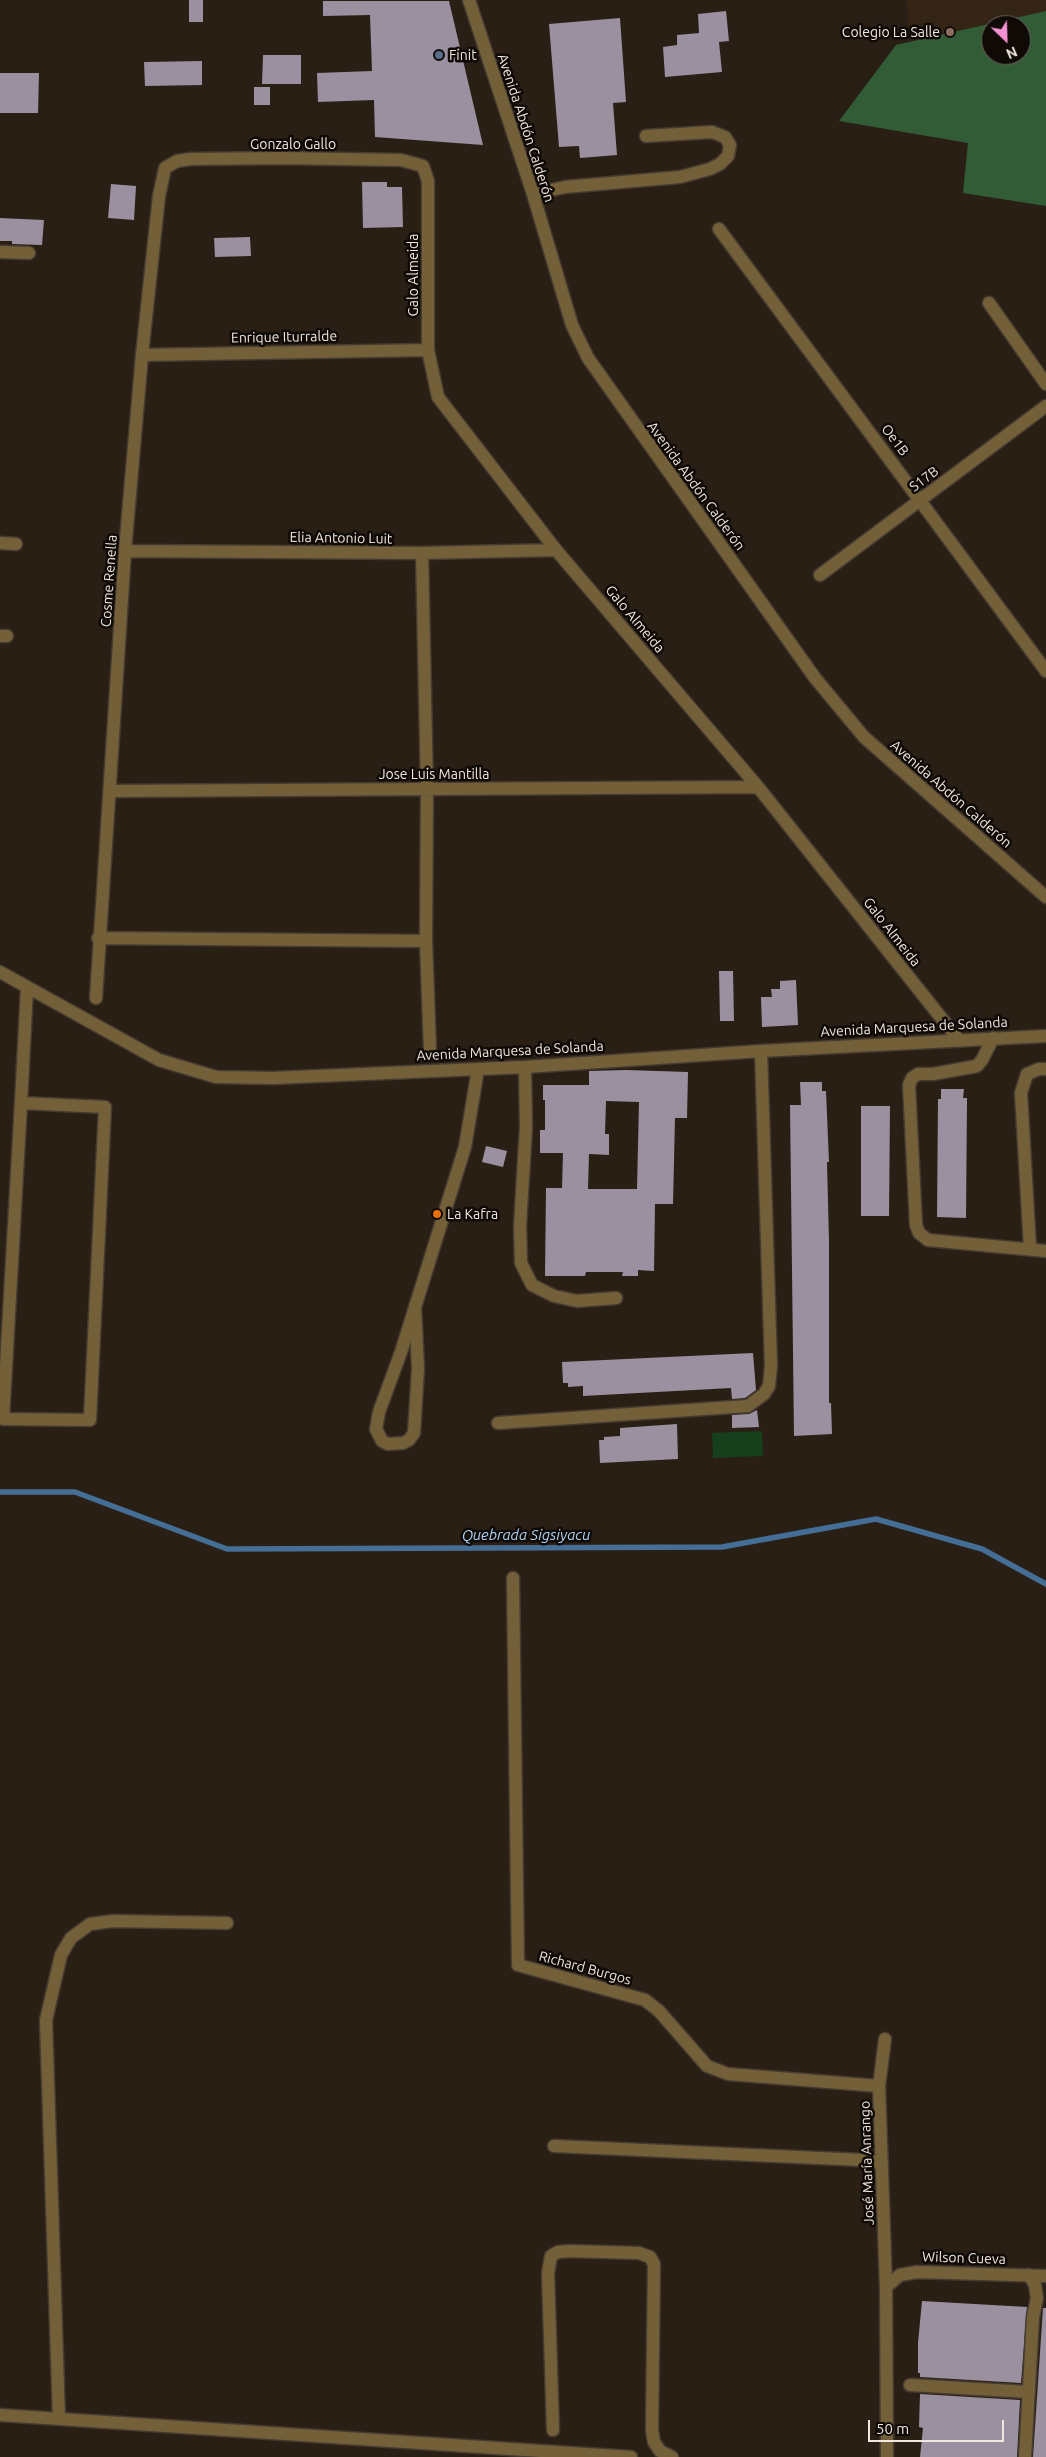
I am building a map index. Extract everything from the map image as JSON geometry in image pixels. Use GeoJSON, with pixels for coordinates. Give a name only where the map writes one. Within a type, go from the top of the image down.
{"type":"FeatureCollection","features":[{"type":"Feature","properties":{"kind":"street","name":"Avenida Abdón Calderón"},"geometry":{"type":"LineString","coordinates":[[468,0],[533,194],[572,325],[588,358],[815,678],[864,738],[1046,897]]}},
{"type":"Feature","properties":{"kind":"street"},"geometry":{"type":"LineString","coordinates":[[533,194],[565,187],[680,177],[710,169],[720,164],[728,156],[730,144],[725,137],[712,132],[646,136]]}},
{"type":"Feature","properties":{"kind":"street","name":"Gonzalo Gallo"},"geometry":{"type":"LineString","coordinates":[[164,168],[177,161],[191,159],[282,158],[401,160],[423,166]]}},
{"type":"Feature","properties":{"kind":"street","name":"Galo Almeida"},"geometry":{"type":"LineString","coordinates":[[423,166],[428,180],[428,350],[438,397],[556,550],[758,787],[958,1039]]}},
{"type":"Feature","properties":{"kind":"street","name":"Cosme Renella"},"geometry":{"type":"LineString","coordinates":[[96,998],[98,938],[110,791],[125,550],[142,355],[159,196],[164,168]]}},
{"type":"Feature","properties":{"kind":"street","name":"Oe1B"},"geometry":{"type":"LineString","coordinates":[[719,229],[1046,671]]}},
{"type":"Feature","properties":{"kind":"street"},"geometry":{"type":"LineString","coordinates":[[0,252],[29,253]]}},
{"type":"Feature","properties":{"kind":"street"},"geometry":{"type":"LineString","coordinates":[[989,303],[1046,384]]}},
{"type":"Feature","properties":{"kind":"street","name":"Enrique Iturralde"},"geometry":{"type":"LineString","coordinates":[[142,355],[428,350]]}},
{"type":"Feature","properties":{"kind":"street","name":"S17B"},"geometry":{"type":"LineString","coordinates":[[820,576],[1046,406]]}},
{"type":"Feature","properties":{"kind":"street"},"geometry":{"type":"LineString","coordinates":[[0,543],[16,544]]}},
{"type":"Feature","properties":{"kind":"street","name":"Elia Antonio Luit"},"geometry":{"type":"LineString","coordinates":[[125,550],[422,554],[556,550]]}},
{"type":"Feature","properties":{"kind":"street"},"geometry":{"type":"LineString","coordinates":[[422,554],[428,789],[426,941],[430,1050]]}},
{"type":"Feature","properties":{"kind":"street","name":"Jose Luis Mantilla"},"geometry":{"type":"LineString","coordinates":[[110,791],[758,787]]}},
{"type":"Feature","properties":{"kind":"street"},"geometry":{"type":"LineString","coordinates":[[98,938],[426,941]]}},
{"type":"Feature","properties":{"kind":"street","name":"Avenida Marquesa de Solanda"},"geometry":{"type":"LineString","coordinates":[[0,972],[159,1060],[216,1076],[272,1078],[525,1067],[958,1039],[1046,1036]]}},
{"type":"Feature","properties":{"kind":"street"},"geometry":{"type":"LineString","coordinates":[[21,1103],[105,1107],[90,1420],[3,1419],[27,988]]}},
{"type":"Feature","properties":{"kind":"street"},"geometry":{"type":"LineString","coordinates":[[993,1038],[977,1066],[933,1074],[918,1074],[912,1078],[909,1085],[916,1225],[919,1233],[928,1240],[1030,1248],[1046,1251]]}},
{"type":"Feature","properties":{"kind":"street"},"geometry":{"type":"LineString","coordinates":[[498,1423],[748,1406],[764,1394],[770,1386],[771,1366],[761,1051]]}},
{"type":"Feature","properties":{"kind":"street"},"geometry":{"type":"LineString","coordinates":[[525,1067],[526,1127],[520,1226],[521,1263],[532,1285],[554,1296],[577,1301],[616,1298]]}},
{"type":"Feature","properties":{"kind":"street"},"geometry":{"type":"LineString","coordinates":[[415,1306],[418,1378],[414,1433],[409,1440],[403,1443],[388,1444],[382,1441],[376,1429],[379,1412],[415,1306],[465,1147],[478,1069]]}},
{"type":"Feature","properties":{"kind":"street"},"geometry":{"type":"LineString","coordinates":[[1030,1248],[1021,1093],[1028,1074],[1039,1069],[1046,1069]]}},
{"type":"Feature","properties":{"kind":"street","name":"Richard Burgos"},"geometry":{"type":"LineString","coordinates":[[513,1578],[518,1965],[645,2000],[659,2011],[707,2066],[728,2074],[879,2086]]}},
{"type":"Feature","properties":{"kind":"street"},"geometry":{"type":"LineString","coordinates":[[59,2419],[46,2020],[61,1955],[71,1938],[90,1924],[113,1921],[227,1923]]}},
{"type":"Feature","properties":{"kind":"street","name":"José María Anrango"},"geometry":{"type":"LineString","coordinates":[[885,2039],[879,2086],[886,2287],[887,2457]]}},
{"type":"Feature","properties":{"kind":"street"},"geometry":{"type":"LineString","coordinates":[[554,2146],[863,2160],[882,2164]]}},
{"type":"Feature","properties":{"kind":"street"},"geometry":{"type":"LineString","coordinates":[[552,2430],[548,2273],[552,2256],[558,2252],[570,2251],[639,2254],[650,2257],[654,2264],[652,2430],[654,2442],[660,2451],[672,2457]]}},
{"type":"Feature","properties":{"kind":"street","name":"Wilson Cueva"},"geometry":{"type":"LineString","coordinates":[[886,2287],[900,2275],[917,2272],[1046,2276]]}},
{"type":"Feature","properties":{"kind":"street"},"geometry":{"type":"LineString","coordinates":[[1025,2457],[1033,2316],[1037,2298],[1035,2285],[1029,2275]]}},
{"type":"Feature","properties":{"kind":"street"},"geometry":{"type":"LineString","coordinates":[[910,2384],[1029,2392]]}},
{"type":"Feature","properties":{"kind":"street"},"geometry":{"type":"LineString","coordinates":[[0,2415],[631,2457]]}},
{"type":"Feature","properties":{"kind":"shaded area","name":"Colegio La Salle"},"geometry":{"type":"Polygon","coordinates":[[[906,0],[1046,0],[1046,39],[1031,31],[1031,15],[981,15],[981,29],[912,56],[906,0]]]}},
{"type":"Feature","properties":{"kind":"green space"},"geometry":{"type":"Polygon","coordinates":[[[1046,11],[1046,206],[963,193],[968,143],[839,121],[896,45],[981,26],[981,65],[1031,65],[1031,15],[1028,15],[1046,11]]]}},
{"type":"Feature","properties":{"kind":"green space"},"geometry":{"type":"Polygon","coordinates":[[[762,1431],[763,1456],[713,1458],[712,1433],[762,1431]]]}},
{"type":"Feature","properties":{"kind":"building"},"geometry":{"type":"Polygon","coordinates":[[[189,0],[203,0],[203,22],[189,22],[189,0]]]}},
{"type":"Feature","properties":{"kind":"building"},"geometry":{"type":"Polygon","coordinates":[[[323,1],[449,1],[483,145],[375,137],[374,100],[318,102],[317,73],[372,71],[370,15],[323,16],[323,1]]]}},
{"type":"Feature","properties":{"kind":"building"},"geometry":{"type":"Polygon","coordinates":[[[726,11],[729,41],[719,42],[722,72],[665,77],[663,47],[677,45],[677,35],[699,33],[698,14],[726,11]]]}},
{"type":"Feature","properties":{"kind":"building"},"geometry":{"type":"Polygon","coordinates":[[[620,18],[626,102],[613,103],[617,155],[580,158],[579,146],[559,147],[549,24],[620,18]]]}},
{"type":"Feature","properties":{"kind":"building"},"geometry":{"type":"Polygon","coordinates":[[[263,55],[301,55],[301,84],[262,84],[263,55]]]}},
{"type":"Feature","properties":{"kind":"building"},"geometry":{"type":"Polygon","coordinates":[[[202,61],[202,85],[145,86],[144,62],[202,61]]]}},
{"type":"Feature","properties":{"kind":"building"},"geometry":{"type":"Polygon","coordinates":[[[0,73],[39,73],[38,113],[0,113],[0,73]]]}},
{"type":"Feature","properties":{"kind":"building"},"geometry":{"type":"Polygon","coordinates":[[[254,87],[270,87],[270,105],[254,105],[254,87]]]}},
{"type":"Feature","properties":{"kind":"building"},"geometry":{"type":"Polygon","coordinates":[[[362,182],[387,182],[387,187],[402,187],[403,227],[363,228],[362,182]]]}},
{"type":"Feature","properties":{"kind":"building"},"geometry":{"type":"Polygon","coordinates":[[[111,184],[136,186],[134,220],[108,218],[111,184]]]}},
{"type":"Feature","properties":{"kind":"building"},"geometry":{"type":"Polygon","coordinates":[[[0,218],[44,220],[42,245],[12,244],[12,241],[0,241],[0,218]]]}},
{"type":"Feature","properties":{"kind":"building"},"geometry":{"type":"Polygon","coordinates":[[[250,237],[251,256],[215,257],[214,238],[250,237]]]}},
{"type":"Feature","properties":{"kind":"building"},"geometry":{"type":"Polygon","coordinates":[[[719,971],[733,971],[734,1021],[720,1021],[719,971]]]}},
{"type":"Feature","properties":{"kind":"building"},"geometry":{"type":"Polygon","coordinates":[[[796,980],[798,1025],[762,1027],[761,997],[772,997],[771,989],[780,989],[780,981],[796,980]]]}},
{"type":"Feature","properties":{"kind":"building"},"geometry":{"type":"Polygon","coordinates":[[[589,1071],[688,1072],[687,1118],[675,1118],[673,1204],[655,1204],[654,1271],[638,1270],[638,1276],[622,1276],[623,1272],[586,1272],[585,1276],[545,1276],[546,1188],[562,1188],[563,1153],[540,1153],[540,1130],[545,1130],[543,1085],[589,1085],[589,1071]],[[606,1101],[605,1134],[609,1134],[609,1155],[589,1154],[588,1189],[637,1189],[639,1102],[606,1101]]]}},
{"type":"Feature","properties":{"kind":"building"},"geometry":{"type":"Polygon","coordinates":[[[800,1082],[822,1082],[822,1091],[826,1091],[829,1162],[827,1162],[829,1403],[831,1403],[832,1434],[794,1436],[790,1105],[801,1105],[800,1082]]]}},
{"type":"Feature","properties":{"kind":"building"},"geometry":{"type":"Polygon","coordinates":[[[941,1089],[964,1089],[963,1098],[967,1098],[966,1218],[937,1217],[938,1099],[941,1099],[941,1089]]]}},
{"type":"Feature","properties":{"kind":"building"},"geometry":{"type":"Polygon","coordinates":[[[861,1106],[890,1106],[889,1216],[861,1216],[861,1106]]]}},
{"type":"Feature","properties":{"kind":"building"},"geometry":{"type":"Polygon","coordinates":[[[486,1146],[507,1151],[503,1167],[482,1162],[486,1146]]]}},
{"type":"Feature","properties":{"kind":"building"},"geometry":{"type":"Polygon","coordinates":[[[753,1353],[756,1390],[745,1398],[732,1399],[731,1388],[583,1396],[583,1386],[568,1387],[568,1383],[563,1383],[562,1362],[753,1353]]]}},
{"type":"Feature","properties":{"kind":"building"},"geometry":{"type":"Polygon","coordinates":[[[757,1410],[759,1427],[732,1428],[732,1415],[749,1414],[757,1410]]]}},
{"type":"Feature","properties":{"kind":"building"},"geometry":{"type":"Polygon","coordinates":[[[677,1424],[678,1459],[600,1463],[599,1440],[604,1440],[604,1437],[620,1436],[620,1428],[677,1424]]]}},
{"type":"Feature","properties":{"kind":"building"},"geometry":{"type":"Polygon","coordinates":[[[922,2301],[1027,2307],[1021,2383],[920,2377],[920,2373],[918,2373],[918,2343],[922,2301]]]}},
{"type":"Feature","properties":{"kind":"building"},"geometry":{"type":"Polygon","coordinates":[[[1043,2308],[1046,2308],[1046,2457],[1033,2457],[1043,2308]]]}},
{"type":"Feature","properties":{"kind":"building"},"geometry":{"type":"Polygon","coordinates":[[[920,2394],[1020,2400],[1017,2457],[920,2457],[923,2428],[919,2427],[920,2394]]]}},
{"type":"Feature","properties":{"kind":"waterway","name":"Quebrada Sigsiyacu"},"geometry":{"type":"LineString","coordinates":[[0,1492],[75,1492],[227,1549],[722,1547],[876,1519],[982,1549],[1046,1584]]}},
{"type":"Feature","properties":{"kind":"place","name":"Colegio La Salle"},"geometry":{"type":"Point","coordinates":[950,32]}},
{"type":"Feature","properties":{"kind":"place","name":"Finit"},"geometry":{"type":"Point","coordinates":[439,55]}},
{"type":"Feature","properties":{"kind":"place","name":"La Kafra"},"geometry":{"type":"Point","coordinates":[437,1214]}}]}
